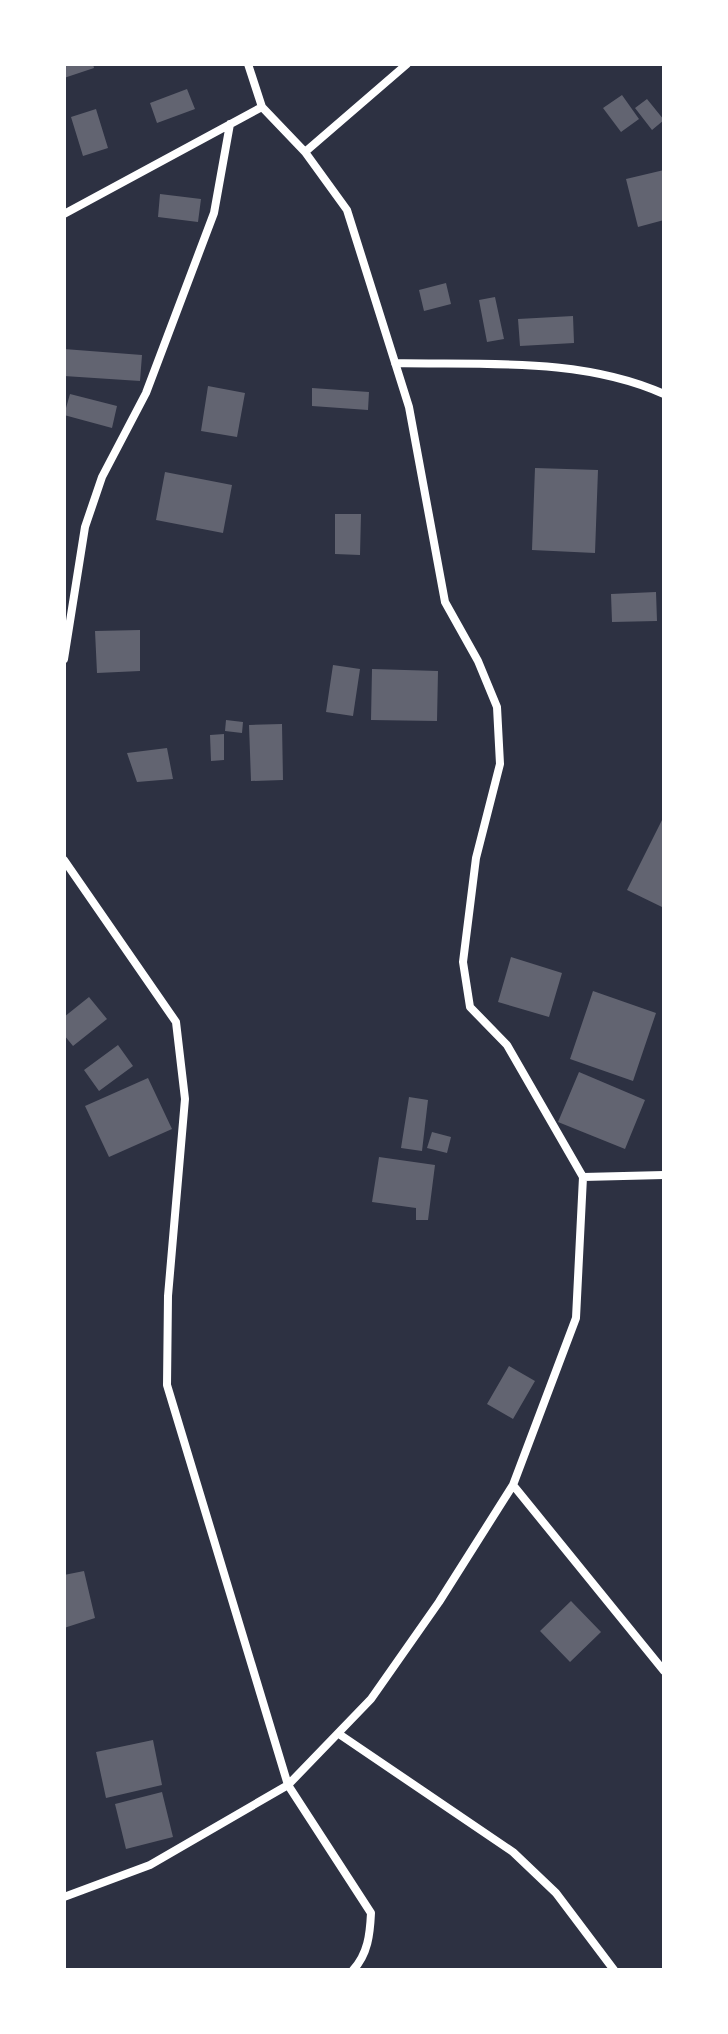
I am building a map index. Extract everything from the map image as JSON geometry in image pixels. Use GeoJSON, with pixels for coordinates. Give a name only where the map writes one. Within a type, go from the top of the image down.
{"type":"FeatureCollection","features":[{"type":"Feature","properties":{"kind":"street"},"geometry":{"type":"LineString","coordinates":[[64,1897],[150,1865],[288,1785],[371,1699],[439,1602],[513,1485],[576,1318],[583,1177],[507,1045],[470,1007],[463,962],[476,858],[500,764],[497,707],[478,661],[445,602],[409,407],[347,210],[305,152],[262,107],[248,64]]}},
{"type":"Feature","properties":{"kind":"street"},"geometry":{"type":"LineString","coordinates":[[305,152],[407,64]]}},
{"type":"Feature","properties":{"kind":"street"},"geometry":{"type":"LineString","coordinates":[[64,214],[262,107]]}},
{"type":"Feature","properties":{"kind":"street"},"geometry":{"type":"LineString","coordinates":[[64,659],[85,527],[102,477],[146,393],[214,213],[230,124]]}},
{"type":"Feature","properties":{"kind":"street"},"geometry":{"type":"LineString","coordinates":[[395,363],[549,367],[632,380],[664,394]]}},
{"type":"Feature","properties":{"kind":"street"},"geometry":{"type":"LineString","coordinates":[[64,860],[176,1022],[185,1099],[168,1296],[167,1385],[288,1785],[371,1913],[370,1933],[362,1961],[353,1970]]}},
{"type":"Feature","properties":{"kind":"street"},"geometry":{"type":"LineString","coordinates":[[583,1177],[664,1175]]}},
{"type":"Feature","properties":{"kind":"street"},"geometry":{"type":"LineString","coordinates":[[513,1485],[664,1671]]}},
{"type":"Feature","properties":{"kind":"street"},"geometry":{"type":"LineString","coordinates":[[339,1734],[513,1852],[556,1893],[614,1970]]}},
{"type":"Feature","properties":{"kind":"building"},"geometry":{"type":"Polygon","coordinates":[[[64,64],[93,64],[94,68],[64,78],[64,64]]]}},
{"type":"Feature","properties":{"kind":"building"},"geometry":{"type":"Polygon","coordinates":[[[187,89],[195,109],[157,123],[150,103],[187,89]]]}},
{"type":"Feature","properties":{"kind":"building"},"geometry":{"type":"Polygon","coordinates":[[[622,95],[639,119],[621,132],[603,108],[622,95]]]}},
{"type":"Feature","properties":{"kind":"building"},"geometry":{"type":"Polygon","coordinates":[[[647,99],[664,120],[652,130],[635,108],[647,99]]]}},
{"type":"Feature","properties":{"kind":"building"},"geometry":{"type":"Polygon","coordinates":[[[96,109],[108,148],[83,156],[71,117],[96,109]]]}},
{"type":"Feature","properties":{"kind":"building"},"geometry":{"type":"Polygon","coordinates":[[[664,170],[664,220],[638,227],[626,179],[664,170]]]}},
{"type":"Feature","properties":{"kind":"building"},"geometry":{"type":"Polygon","coordinates":[[[160,194],[201,199],[198,222],[158,217],[160,194]]]}},
{"type":"Feature","properties":{"kind":"building"},"geometry":{"type":"Polygon","coordinates":[[[446,283],[451,304],[424,311],[419,290],[446,283]]]}},
{"type":"Feature","properties":{"kind":"building"},"geometry":{"type":"Polygon","coordinates":[[[495,297],[504,339],[487,342],[479,300],[495,297]]]}},
{"type":"Feature","properties":{"kind":"building"},"geometry":{"type":"Polygon","coordinates":[[[573,316],[574,343],[520,346],[518,319],[573,316]]]}},
{"type":"Feature","properties":{"kind":"building"},"geometry":{"type":"Polygon","coordinates":[[[64,349],[142,355],[140,381],[64,376],[64,349]]]}},
{"type":"Feature","properties":{"kind":"building"},"geometry":{"type":"Polygon","coordinates":[[[208,386],[245,393],[237,437],[201,431],[208,386]]]}},
{"type":"Feature","properties":{"kind":"building"},"geometry":{"type":"Polygon","coordinates":[[[312,388],[369,392],[368,410],[312,406],[312,388]]]}},
{"type":"Feature","properties":{"kind":"building"},"geometry":{"type":"Polygon","coordinates":[[[70,394],[117,406],[112,428],[64,415],[70,394]]]}},
{"type":"Feature","properties":{"kind":"building"},"geometry":{"type":"Polygon","coordinates":[[[535,468],[598,470],[595,553],[532,550],[535,468]]]}},
{"type":"Feature","properties":{"kind":"building"},"geometry":{"type":"Polygon","coordinates":[[[165,472],[232,485],[223,533],[156,520],[165,472]]]}},
{"type":"Feature","properties":{"kind":"building"},"geometry":{"type":"Polygon","coordinates":[[[335,514],[361,514],[360,555],[335,554],[335,514]]]}},
{"type":"Feature","properties":{"kind":"building"},"geometry":{"type":"Polygon","coordinates":[[[656,592],[657,621],[612,622],[611,594],[656,592]]]}},
{"type":"Feature","properties":{"kind":"building"},"geometry":{"type":"Polygon","coordinates":[[[140,630],[140,671],[97,673],[95,631],[140,630]]]}},
{"type":"Feature","properties":{"kind":"building"},"geometry":{"type":"Polygon","coordinates":[[[333,665],[360,669],[353,716],[326,712],[333,665]]]}},
{"type":"Feature","properties":{"kind":"building"},"geometry":{"type":"Polygon","coordinates":[[[372,669],[438,671],[437,721],[371,720],[372,669]]]}},
{"type":"Feature","properties":{"kind":"building"},"geometry":{"type":"Polygon","coordinates":[[[226,720],[243,722],[242,733],[225,731],[226,720]]]}},
{"type":"Feature","properties":{"kind":"building"},"geometry":{"type":"Polygon","coordinates":[[[282,724],[283,780],[251,781],[249,725],[282,724]]]}},
{"type":"Feature","properties":{"kind":"building"},"geometry":{"type":"Polygon","coordinates":[[[224,734],[224,760],[211,761],[210,735],[224,734]]]}},
{"type":"Feature","properties":{"kind":"building"},"geometry":{"type":"Polygon","coordinates":[[[167,748],[173,779],[137,782],[127,753],[167,748]]]}},
{"type":"Feature","properties":{"kind":"building"},"geometry":{"type":"Polygon","coordinates":[[[664,816],[664,903],[662,907],[627,890],[664,816]]]}},
{"type":"Feature","properties":{"kind":"building"},"geometry":{"type":"Polygon","coordinates":[[[511,957],[562,973],[549,1017],[498,1002],[511,957]]]}},
{"type":"Feature","properties":{"kind":"building"},"geometry":{"type":"Polygon","coordinates":[[[593,991],[656,1013],[633,1081],[570,1059],[593,991]]]}},
{"type":"Feature","properties":{"kind":"building"},"geometry":{"type":"Polygon","coordinates":[[[89,997],[107,1019],[73,1046],[64,1035],[64,1017],[89,997]]]}},
{"type":"Feature","properties":{"kind":"building"},"geometry":{"type":"Polygon","coordinates":[[[118,1045],[133,1066],[99,1091],[84,1070],[118,1045]]]}},
{"type":"Feature","properties":{"kind":"building"},"geometry":{"type":"Polygon","coordinates":[[[579,1072],[645,1100],[625,1149],[558,1122],[579,1072]]]}},
{"type":"Feature","properties":{"kind":"building"},"geometry":{"type":"Polygon","coordinates":[[[148,1078],[172,1129],[109,1157],[85,1106],[148,1078]]]}},
{"type":"Feature","properties":{"kind":"building"},"geometry":{"type":"Polygon","coordinates":[[[409,1097],[428,1100],[422,1151],[401,1148],[409,1097]]]}},
{"type":"Feature","properties":{"kind":"building"},"geometry":{"type":"Polygon","coordinates":[[[432,1132],[451,1137],[447,1153],[427,1148],[432,1132]]]}},
{"type":"Feature","properties":{"kind":"building"},"geometry":{"type":"Polygon","coordinates":[[[379,1157],[435,1165],[428,1220],[416,1220],[416,1208],[372,1202],[379,1157]]]}},
{"type":"Feature","properties":{"kind":"building"},"geometry":{"type":"Polygon","coordinates":[[[509,1366],[535,1381],[513,1419],[487,1404],[509,1366]]]}},
{"type":"Feature","properties":{"kind":"building"},"geometry":{"type":"Polygon","coordinates":[[[84,1571],[95,1618],[64,1628],[64,1575],[84,1571]]]}},
{"type":"Feature","properties":{"kind":"building"},"geometry":{"type":"Polygon","coordinates":[[[571,1601],[601,1632],[570,1662],[540,1631],[571,1601]]]}},
{"type":"Feature","properties":{"kind":"building"},"geometry":{"type":"Polygon","coordinates":[[[153,1740],[162,1785],[106,1798],[96,1752],[153,1740]]]}},
{"type":"Feature","properties":{"kind":"building"},"geometry":{"type":"Polygon","coordinates":[[[162,1792],[173,1837],[126,1849],[115,1804],[162,1792]]]}}]}
